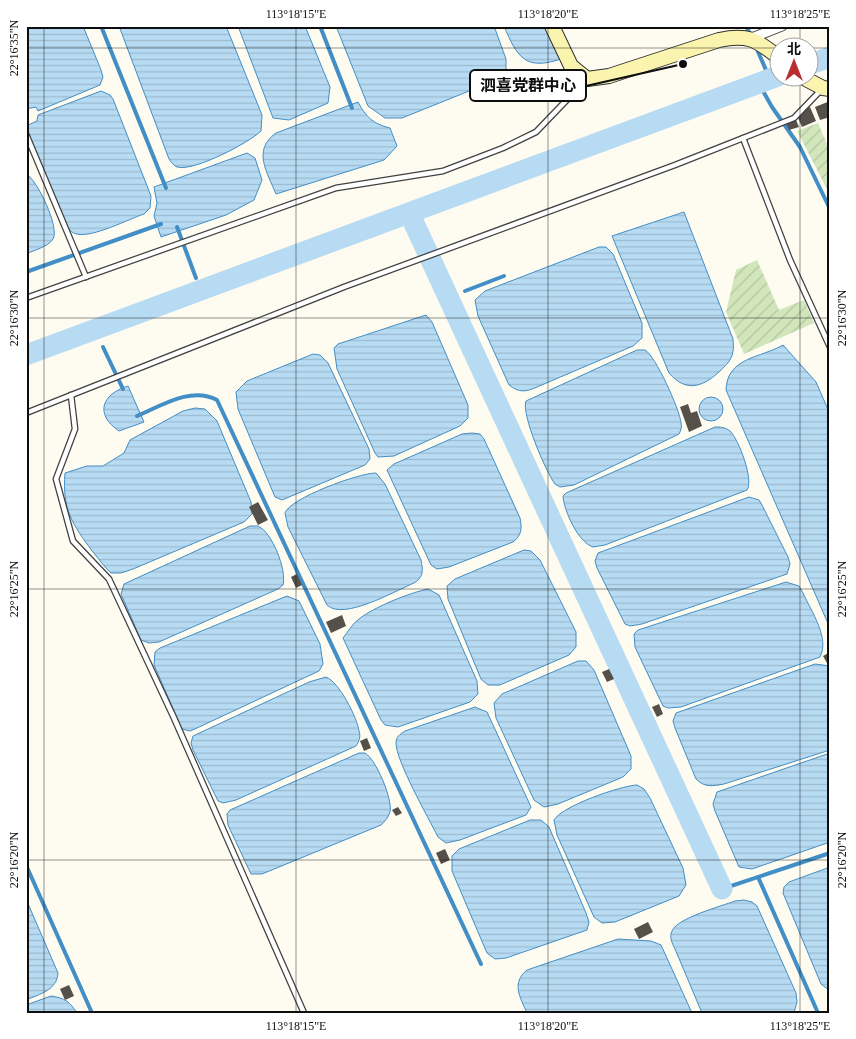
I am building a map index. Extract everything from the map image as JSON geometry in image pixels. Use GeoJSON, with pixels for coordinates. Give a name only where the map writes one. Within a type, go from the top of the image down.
{"type":"FeatureCollection","features":[{"type":"Feature","properties":{"kind":"street"},"geometry":{"type":"LineString","coordinates":[[552,26],[571,66],[587,78],[609,76],[719,40],[738,36],[758,40],[768,49]]}},
{"type":"Feature","properties":{"kind":"street"},"geometry":{"type":"LineString","coordinates":[[749,38],[782,26]]}},
{"type":"Feature","properties":{"kind":"lane"},"geometry":{"type":"LineString","coordinates":[[26,298],[336,188],[443,171],[503,148],[536,132],[587,78]]}},
{"type":"Feature","properties":{"kind":"lane"},"geometry":{"type":"LineString","coordinates":[[26,412],[344,287],[794,118],[826,88]]}},
{"type":"Feature","properties":{"kind":"lane"},"geometry":{"type":"LineString","coordinates":[[26,134],[86,277]]}},
{"type":"Feature","properties":{"kind":"lane"},"geometry":{"type":"LineString","coordinates":[[742,138],[790,260],[830,347]]}},
{"type":"Feature","properties":{"kind":"lane"},"geometry":{"type":"LineString","coordinates":[[71,395],[75,429],[56,479],[73,540],[109,579],[174,718],[304,1013]]}},
{"type":"Feature","properties":{"kind":"green space"},"geometry":{"type":"Polygon","coordinates":[[[818,123],[830,151],[830,195],[797,131],[818,123]]]}},
{"type":"Feature","properties":{"kind":"green space"},"geometry":{"type":"Polygon","coordinates":[[[757,260],[779,310],[804,300],[814,323],[744,354],[726,312],[736,270],[757,260]]]}},
{"type":"Feature","properties":{"kind":"water"},"geometry":{"type":"Polygon","coordinates":[[[26,26],[83,26],[101,70],[103,77],[100,85],[38,111],[36,107],[26,109],[26,26]]]}},
{"type":"Feature","properties":{"kind":"water"},"geometry":{"type":"Polygon","coordinates":[[[119,26],[226,26],[262,115],[261,131],[234,149],[208,161],[185,167],[175,166],[169,159],[119,26]]]}},
{"type":"Feature","properties":{"kind":"water"},"geometry":{"type":"Polygon","coordinates":[[[238,26],[305,26],[330,87],[328,103],[289,120],[273,118],[238,26]]]}},
{"type":"Feature","properties":{"kind":"water"},"geometry":{"type":"Polygon","coordinates":[[[336,26],[494,26],[506,59],[506,72],[499,79],[402,118],[385,118],[368,106],[336,26]]]}},
{"type":"Feature","properties":{"kind":"water"},"geometry":{"type":"Polygon","coordinates":[[[504,26],[548,26],[561,59],[539,63],[524,59],[513,46],[504,26]]]}},
{"type":"Feature","properties":{"kind":"water"},"geometry":{"type":"Polygon","coordinates":[[[101,91],[110,95],[113,99],[151,196],[150,208],[144,214],[110,227],[92,233],[77,234],[72,232],[66,224],[26,131],[26,126],[37,121],[38,115],[101,91]]]}},
{"type":"Feature","properties":{"kind":"water"},"geometry":{"type":"Polygon","coordinates":[[[358,102],[371,119],[390,128],[397,146],[384,160],[276,194],[264,162],[263,154],[269,140],[276,133],[358,102]]]}},
{"type":"Feature","properties":{"kind":"water"},"geometry":{"type":"Polygon","coordinates":[[[247,153],[255,158],[262,180],[254,200],[226,215],[161,237],[154,216],[157,203],[154,187],[247,153]]]}},
{"type":"Feature","properties":{"kind":"water"},"geometry":{"type":"Polygon","coordinates":[[[26,174],[36,185],[46,204],[54,233],[51,242],[26,254],[26,174]]]}},
{"type":"Feature","properties":{"kind":"water"},"geometry":{"type":"Polygon","coordinates":[[[684,212],[733,339],[730,360],[714,376],[694,386],[682,383],[669,373],[612,236],[684,212]]]}},
{"type":"Feature","properties":{"kind":"water"},"geometry":{"type":"Polygon","coordinates":[[[599,247],[606,247],[613,254],[642,323],[642,338],[633,346],[533,389],[523,391],[513,388],[509,385],[478,316],[475,300],[485,291],[599,247]]]}},
{"type":"Feature","properties":{"kind":"water"},"geometry":{"type":"Polygon","coordinates":[[[426,315],[432,322],[468,405],[468,418],[460,426],[394,456],[378,457],[337,369],[334,348],[338,344],[426,315]]]}},
{"type":"Feature","properties":{"kind":"water"},"geometry":{"type":"Polygon","coordinates":[[[783,345],[816,382],[830,414],[830,628],[726,390],[732,371],[739,365],[783,345]]]}},
{"type":"Feature","properties":{"kind":"water"},"geometry":{"type":"Polygon","coordinates":[[[637,350],[645,350],[649,354],[666,384],[680,416],[681,430],[679,434],[574,485],[560,487],[551,478],[535,443],[527,418],[526,401],[637,350]]]}},
{"type":"Feature","properties":{"kind":"water"},"geometry":{"type":"Polygon","coordinates":[[[313,354],[320,355],[328,363],[369,449],[370,459],[365,465],[282,500],[275,497],[238,409],[236,392],[247,381],[313,354]]]}},
{"type":"Feature","properties":{"kind":"water"},"geometry":{"type":"Polygon","coordinates":[[[128,386],[144,422],[119,431],[106,418],[104,405],[112,394],[128,386]]]}},
{"type":"Feature","properties":{"kind":"water"},"geometry":{"type":"Polygon","coordinates":[[[711,397],[720,400],[723,409],[720,418],[711,421],[702,418],[699,409],[702,400],[711,397]]]}},
{"type":"Feature","properties":{"kind":"water"},"geometry":{"type":"Polygon","coordinates":[[[195,408],[205,409],[217,421],[251,502],[252,514],[244,522],[133,569],[121,573],[111,573],[86,542],[70,516],[65,497],[65,473],[87,466],[103,466],[124,453],[130,440],[183,411],[195,408]]]}},
{"type":"Feature","properties":{"kind":"water"},"geometry":{"type":"Polygon","coordinates":[[[715,427],[728,430],[734,436],[745,460],[749,478],[747,490],[605,545],[593,547],[587,544],[577,533],[566,510],[563,496],[566,493],[715,427]]]}},
{"type":"Feature","properties":{"kind":"water"},"geometry":{"type":"Polygon","coordinates":[[[462,434],[480,434],[484,439],[520,518],[521,531],[513,542],[449,567],[437,569],[431,565],[387,470],[394,464],[462,434]]]}},
{"type":"Feature","properties":{"kind":"water"},"geometry":{"type":"Polygon","coordinates":[[[376,473],[385,484],[421,560],[422,573],[420,578],[414,583],[382,598],[357,607],[335,609],[327,605],[288,527],[285,513],[299,500],[326,487],[355,477],[376,473]]]}},
{"type":"Feature","properties":{"kind":"water"},"geometry":{"type":"Polygon","coordinates":[[[749,497],[759,500],[788,557],[790,564],[787,574],[642,624],[630,626],[625,624],[597,568],[595,561],[598,553],[749,497]]]}},
{"type":"Feature","properties":{"kind":"water"},"geometry":{"type":"Polygon","coordinates":[[[250,526],[258,526],[273,543],[281,561],[284,578],[283,585],[278,589],[159,642],[149,643],[141,640],[121,594],[124,584],[250,526]]]}},
{"type":"Feature","properties":{"kind":"water"},"geometry":{"type":"Polygon","coordinates":[[[524,550],[531,551],[540,560],[576,632],[576,647],[569,655],[500,685],[488,685],[481,679],[448,599],[447,586],[455,579],[524,550]]]}},
{"type":"Feature","properties":{"kind":"water"},"geometry":{"type":"Polygon","coordinates":[[[786,582],[799,586],[815,616],[823,642],[820,657],[681,707],[668,708],[663,706],[635,647],[634,634],[638,630],[786,582]]]}},
{"type":"Feature","properties":{"kind":"water"},"geometry":{"type":"Polygon","coordinates":[[[428,589],[439,595],[477,681],[478,694],[470,702],[398,727],[385,725],[343,638],[365,614],[402,597],[428,589]]]}},
{"type":"Feature","properties":{"kind":"water"},"geometry":{"type":"Polygon","coordinates":[[[287,596],[299,601],[320,644],[323,664],[319,671],[190,731],[182,729],[154,665],[155,652],[160,648],[287,596]]]}},
{"type":"Feature","properties":{"kind":"water"},"geometry":{"type":"Polygon","coordinates":[[[578,661],[586,661],[594,670],[631,756],[631,769],[623,777],[558,804],[544,807],[534,800],[496,718],[494,703],[502,694],[578,661]]]}},
{"type":"Feature","properties":{"kind":"water"},"geometry":{"type":"Polygon","coordinates":[[[815,664],[830,666],[830,750],[724,784],[706,785],[696,779],[675,728],[673,721],[676,713],[815,664]]]}},
{"type":"Feature","properties":{"kind":"water"},"geometry":{"type":"Polygon","coordinates":[[[326,677],[342,693],[355,717],[360,735],[356,746],[236,800],[223,803],[218,801],[193,750],[191,743],[193,736],[309,682],[326,677]]]}},
{"type":"Feature","properties":{"kind":"water"},"geometry":{"type":"Polygon","coordinates":[[[475,707],[487,712],[531,807],[526,815],[460,840],[446,843],[438,837],[413,789],[397,751],[396,741],[405,731],[475,707]]]}},
{"type":"Feature","properties":{"kind":"water"},"geometry":{"type":"Polygon","coordinates":[[[359,753],[365,753],[369,757],[383,780],[390,806],[390,812],[385,821],[381,825],[262,874],[251,874],[228,825],[227,814],[230,810],[359,753]]]}},
{"type":"Feature","properties":{"kind":"water"},"geometry":{"type":"Polygon","coordinates":[[[830,753],[830,842],[752,869],[739,867],[715,811],[713,804],[717,792],[830,753]]]}},
{"type":"Feature","properties":{"kind":"water"},"geometry":{"type":"Polygon","coordinates":[[[637,785],[644,789],[650,798],[683,868],[686,885],[679,896],[615,922],[602,923],[594,917],[557,835],[554,820],[579,803],[618,789],[637,785]]]}},
{"type":"Feature","properties":{"kind":"water"},"geometry":{"type":"Polygon","coordinates":[[[530,820],[541,820],[549,827],[586,913],[589,922],[587,930],[506,958],[495,959],[487,953],[452,871],[452,856],[459,849],[530,820]]]}},
{"type":"Feature","properties":{"kind":"water"},"geometry":{"type":"Polygon","coordinates":[[[830,867],[830,991],[821,984],[783,893],[784,887],[789,882],[830,867]]]}},
{"type":"Feature","properties":{"kind":"water"},"geometry":{"type":"Polygon","coordinates":[[[26,899],[58,973],[55,984],[47,991],[26,1000],[26,899]]]}},
{"type":"Feature","properties":{"kind":"water"},"geometry":{"type":"Polygon","coordinates":[[[744,900],[752,902],[757,906],[796,993],[797,1002],[794,1013],[702,1013],[672,942],[671,933],[676,926],[691,917],[735,901],[744,900]]]}},
{"type":"Feature","properties":{"kind":"water"},"geometry":{"type":"Polygon","coordinates":[[[618,939],[651,941],[661,945],[692,1013],[527,1013],[518,990],[518,985],[522,975],[527,970],[618,939]]]}},
{"type":"Feature","properties":{"kind":"water"},"geometry":{"type":"Polygon","coordinates":[[[51,996],[67,1001],[77,1013],[26,1013],[26,1005],[51,996]]]}},
{"type":"Feature","properties":{"kind":"building"},"geometry":{"type":"Polygon","coordinates":[[[830,101],[830,117],[820,120],[815,107],[830,101]]]}},
{"type":"Feature","properties":{"kind":"building"},"geometry":{"type":"Polygon","coordinates":[[[810,107],[816,121],[802,127],[796,113],[810,107]]]}},
{"type":"Feature","properties":{"kind":"building"},"geometry":{"type":"Polygon","coordinates":[[[796,120],[799,127],[789,130],[786,123],[796,120]]]}},
{"type":"Feature","properties":{"kind":"building"},"geometry":{"type":"Polygon","coordinates":[[[688,404],[691,413],[697,411],[702,426],[689,432],[680,407],[688,404]]]}},
{"type":"Feature","properties":{"kind":"building"},"geometry":{"type":"Polygon","coordinates":[[[258,502],[268,520],[258,525],[249,507],[258,502]]]}},
{"type":"Feature","properties":{"kind":"building"},"geometry":{"type":"Polygon","coordinates":[[[297,574],[302,585],[296,588],[291,577],[297,574]]]}},
{"type":"Feature","properties":{"kind":"building"},"geometry":{"type":"Polygon","coordinates":[[[342,615],[346,626],[331,633],[326,622],[342,615]]]}},
{"type":"Feature","properties":{"kind":"building"},"geometry":{"type":"Polygon","coordinates":[[[830,652],[830,661],[827,663],[823,656],[830,652]]]}},
{"type":"Feature","properties":{"kind":"building"},"geometry":{"type":"Polygon","coordinates":[[[609,669],[614,679],[607,682],[602,672],[609,669]]]}},
{"type":"Feature","properties":{"kind":"building"},"geometry":{"type":"Polygon","coordinates":[[[659,704],[663,714],[657,717],[652,707],[659,704]]]}},
{"type":"Feature","properties":{"kind":"building"},"geometry":{"type":"Polygon","coordinates":[[[367,738],[371,748],[364,751],[360,741],[367,738]]]}},
{"type":"Feature","properties":{"kind":"building"},"geometry":{"type":"Polygon","coordinates":[[[398,807],[402,813],[396,816],[392,810],[398,807]]]}},
{"type":"Feature","properties":{"kind":"building"},"geometry":{"type":"Polygon","coordinates":[[[445,849],[450,860],[441,864],[436,853],[445,849]]]}},
{"type":"Feature","properties":{"kind":"building"},"geometry":{"type":"Polygon","coordinates":[[[648,922],[653,932],[639,939],[634,929],[648,922]]]}},
{"type":"Feature","properties":{"kind":"building"},"geometry":{"type":"Polygon","coordinates":[[[69,985],[74,996],[65,1000],[60,989],[69,985]]]}},
{"type":"Feature","properties":{"kind":"waterway"},"geometry":{"type":"LineString","coordinates":[[101,26],[166,188]]}},
{"type":"Feature","properties":{"kind":"waterway"},"geometry":{"type":"LineString","coordinates":[[320,26],[352,108]]}},
{"type":"Feature","properties":{"kind":"waterway"},"geometry":{"type":"LineString","coordinates":[[746,26],[751,36]]}},
{"type":"Feature","properties":{"kind":"waterway"},"geometry":{"type":"LineString","coordinates":[[756,47],[766,70]]}},
{"type":"Feature","properties":{"kind":"waterway"},"geometry":{"type":"LineString","coordinates":[[818,61],[830,57]]}},
{"type":"Feature","properties":{"kind":"waterway"},"geometry":{"type":"LineString","coordinates":[[26,355],[768,80]]}},
{"type":"Feature","properties":{"kind":"waterway"},"geometry":{"type":"LineString","coordinates":[[759,84],[772,107],[800,147],[830,209]]}},
{"type":"Feature","properties":{"kind":"waterway"},"geometry":{"type":"LineString","coordinates":[[412,219],[722,889]]}},
{"type":"Feature","properties":{"kind":"waterway"},"geometry":{"type":"LineString","coordinates":[[26,272],[161,224]]}},
{"type":"Feature","properties":{"kind":"waterway"},"geometry":{"type":"LineString","coordinates":[[177,227],[196,278]]}},
{"type":"Feature","properties":{"kind":"waterway"},"geometry":{"type":"LineString","coordinates":[[465,291],[504,276]]}},
{"type":"Feature","properties":{"kind":"waterway"},"geometry":{"type":"LineString","coordinates":[[103,347],[123,389]]}},
{"type":"Feature","properties":{"kind":"waterway"},"geometry":{"type":"LineString","coordinates":[[137,416],[187,396],[207,396],[217,400],[481,964]]}},
{"type":"Feature","properties":{"kind":"waterway"},"geometry":{"type":"LineString","coordinates":[[722,889],[830,853]]}},
{"type":"Feature","properties":{"kind":"waterway"},"geometry":{"type":"LineString","coordinates":[[26,865],[92,1013]]}},
{"type":"Feature","properties":{"kind":"waterway"},"geometry":{"type":"LineString","coordinates":[[758,877],[818,1013]]}},
{"type":"Feature","properties":{"kind":"place","name":"泗喜党群中心"},"geometry":{"type":"Point","coordinates":[683,64]}}]}
